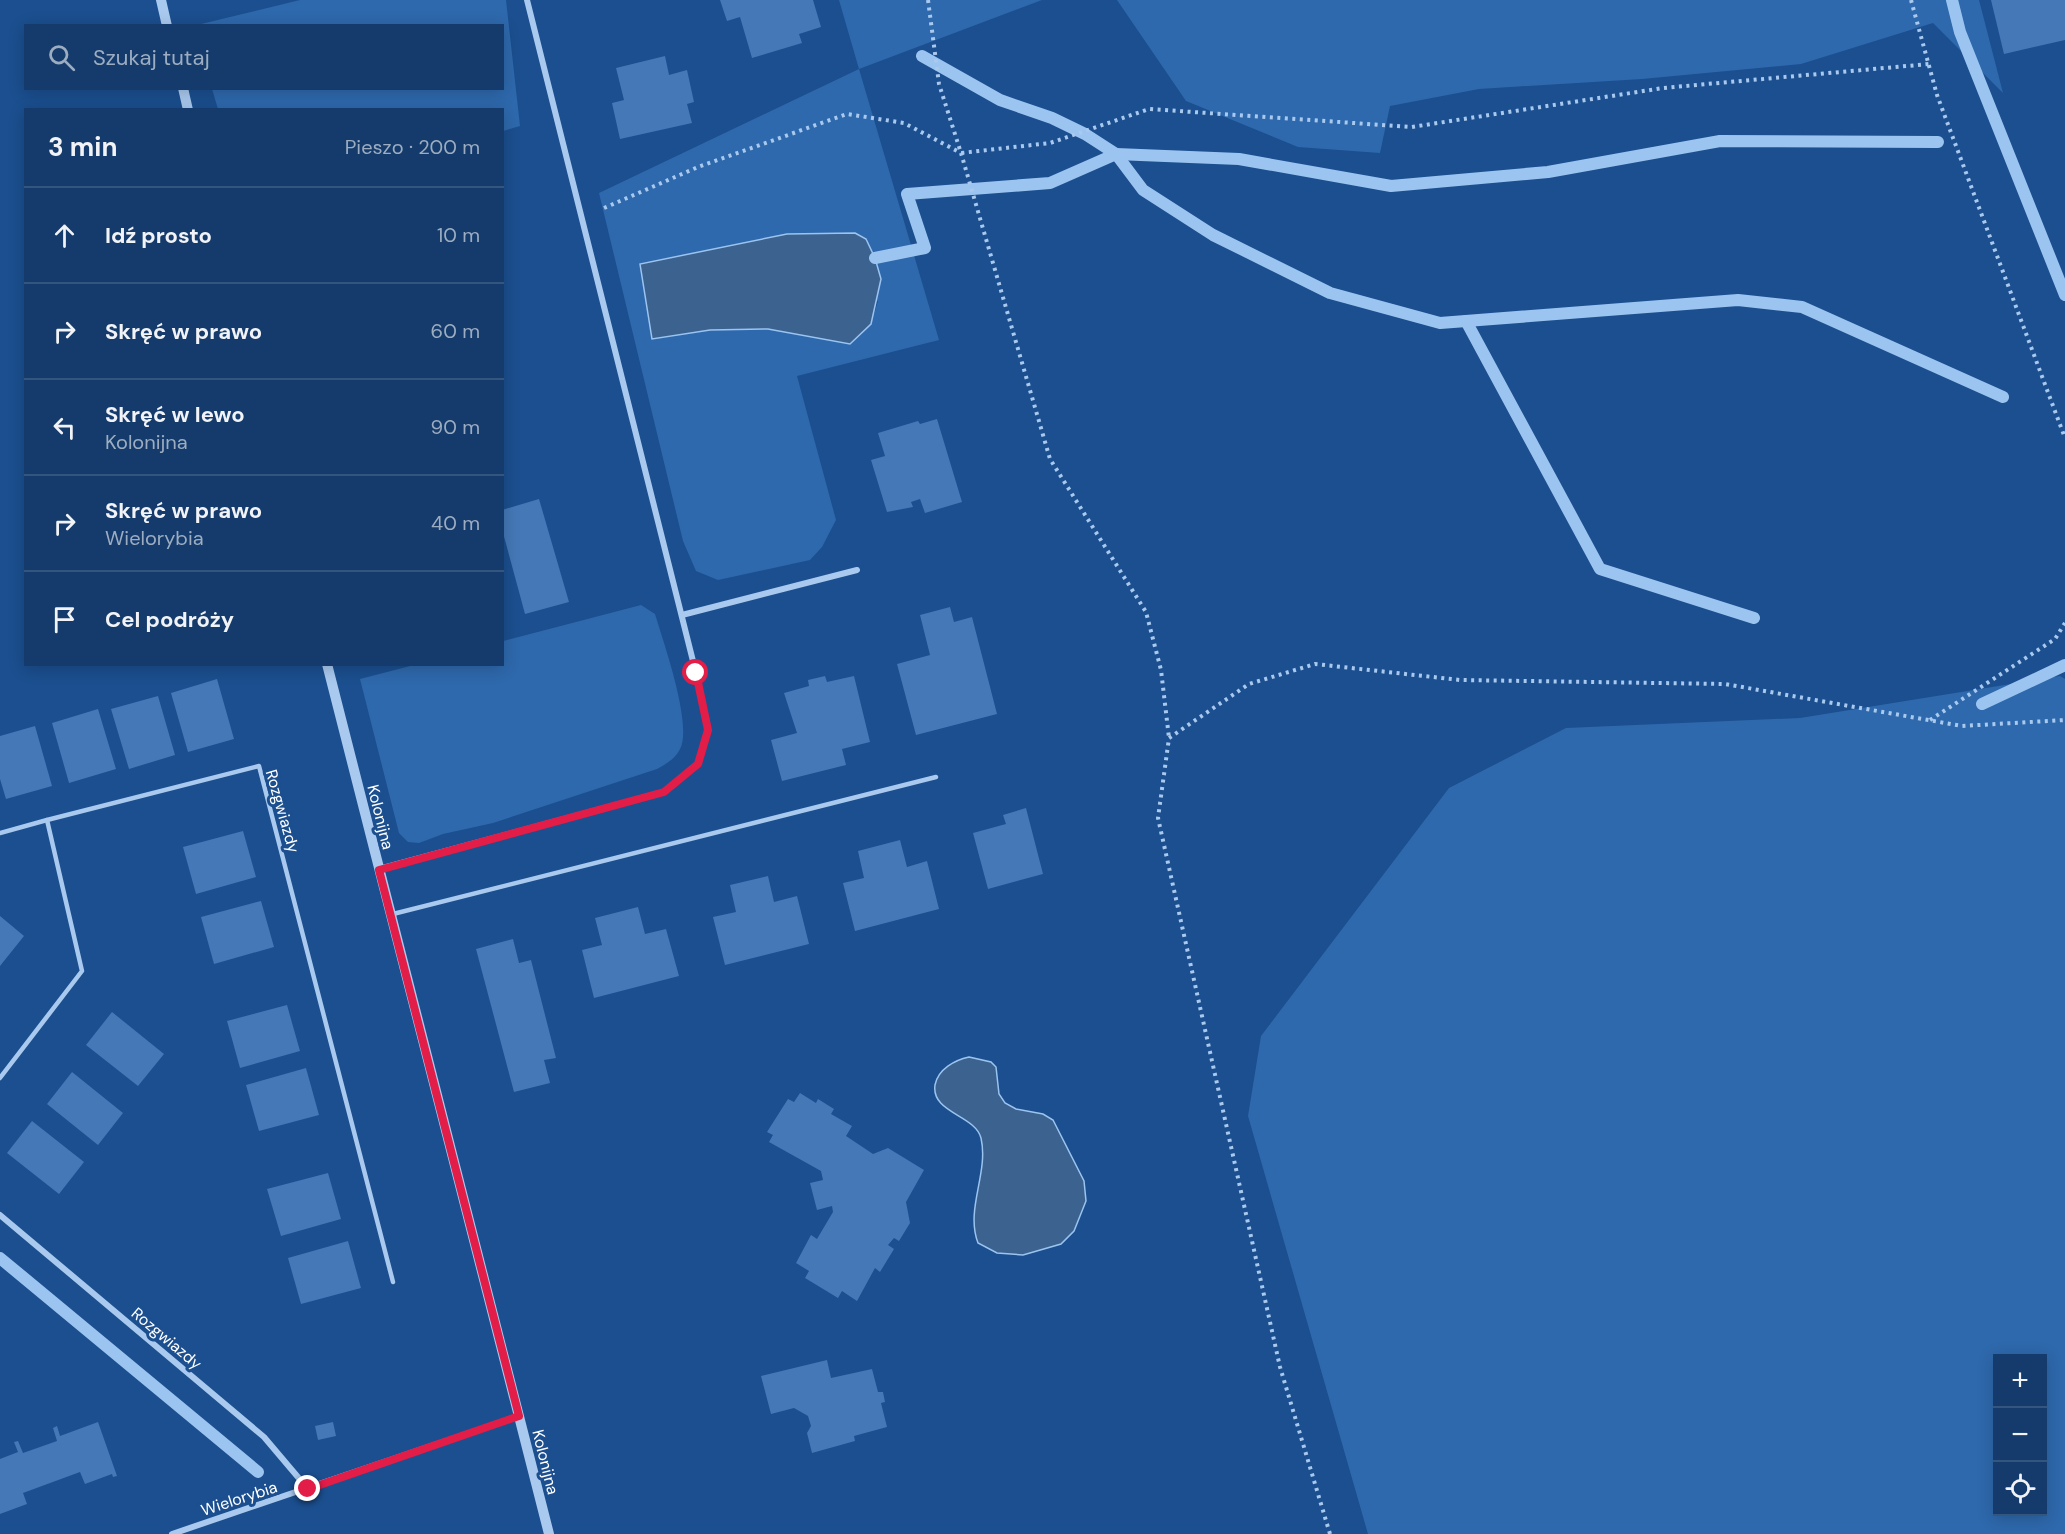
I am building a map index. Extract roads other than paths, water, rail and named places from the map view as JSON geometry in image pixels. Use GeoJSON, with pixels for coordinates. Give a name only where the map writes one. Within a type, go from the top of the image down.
{"type":"FeatureCollection","features":[{"type":"Feature","properties":{"kind":"street"},"geometry":{"type":"LineString","coordinates":[[161,0],[167,24]]}},
{"type":"Feature","properties":{"kind":"street"},"geometry":{"type":"LineString","coordinates":[[379,870],[664,792],[698,764],[708,730],[682,615],[527,0]]}},
{"type":"Feature","properties":{"kind":"street"},"geometry":{"type":"LineString","coordinates":[[183,90],[188,108]]}},
{"type":"Feature","properties":{"kind":"street"},"geometry":{"type":"LineString","coordinates":[[682,615],[857,570]]}},
{"type":"Feature","properties":{"kind":"street","name":"Kolonijna"},"geometry":{"type":"LineString","coordinates":[[328,666],[549,1534]]}},
{"type":"Feature","properties":{"kind":"street","name":"Rozgwiazdy"},"geometry":{"type":"LineString","coordinates":[[0,1215],[264,1437],[308,1489]]}},
{"type":"Feature","properties":{"kind":"street","name":"Wielorybia"},"geometry":{"type":"LineString","coordinates":[[171,1534],[519,1416]]}},
{"type":"Feature","properties":{"kind":"lane","name":"Rozgwiazdy"},"geometry":{"type":"LineString","coordinates":[[47,820],[259,766],[393,1282]]}},
{"type":"Feature","properties":{"kind":"lane"},"geometry":{"type":"LineString","coordinates":[[390,915],[936,777]]}},
{"type":"Feature","properties":{"kind":"lane"},"geometry":{"type":"LineString","coordinates":[[0,833],[47,820],[82,971],[0,1078]]}},
{"type":"Feature","properties":{"kind":"waterway"},"geometry":{"type":"LineString","coordinates":[[1952,0],[1960,32],[2065,295]]}},
{"type":"Feature","properties":{"kind":"waterway"},"geometry":{"type":"LineString","coordinates":[[922,56],[1000,100],[1052,118],[1085,134],[1116,154],[1143,190],[1213,235],[1330,293],[1440,323],[1738,300],[1802,307],[2003,397]]}},
{"type":"Feature","properties":{"kind":"waterway"},"geometry":{"type":"LineString","coordinates":[[875,258],[925,248],[907,194],[1050,183],[1116,154],[1239,159],[1391,186],[1548,172],[1720,141],[1938,142]]}},
{"type":"Feature","properties":{"kind":"waterway"},"geometry":{"type":"LineString","coordinates":[[1466,321],[1600,569],[1754,618]]}},
{"type":"Feature","properties":{"kind":"waterway"},"geometry":{"type":"LineString","coordinates":[[1982,704],[2065,665]]}},
{"type":"Feature","properties":{"kind":"waterway"},"geometry":{"type":"LineString","coordinates":[[0,1258],[258,1472]]}}]}
